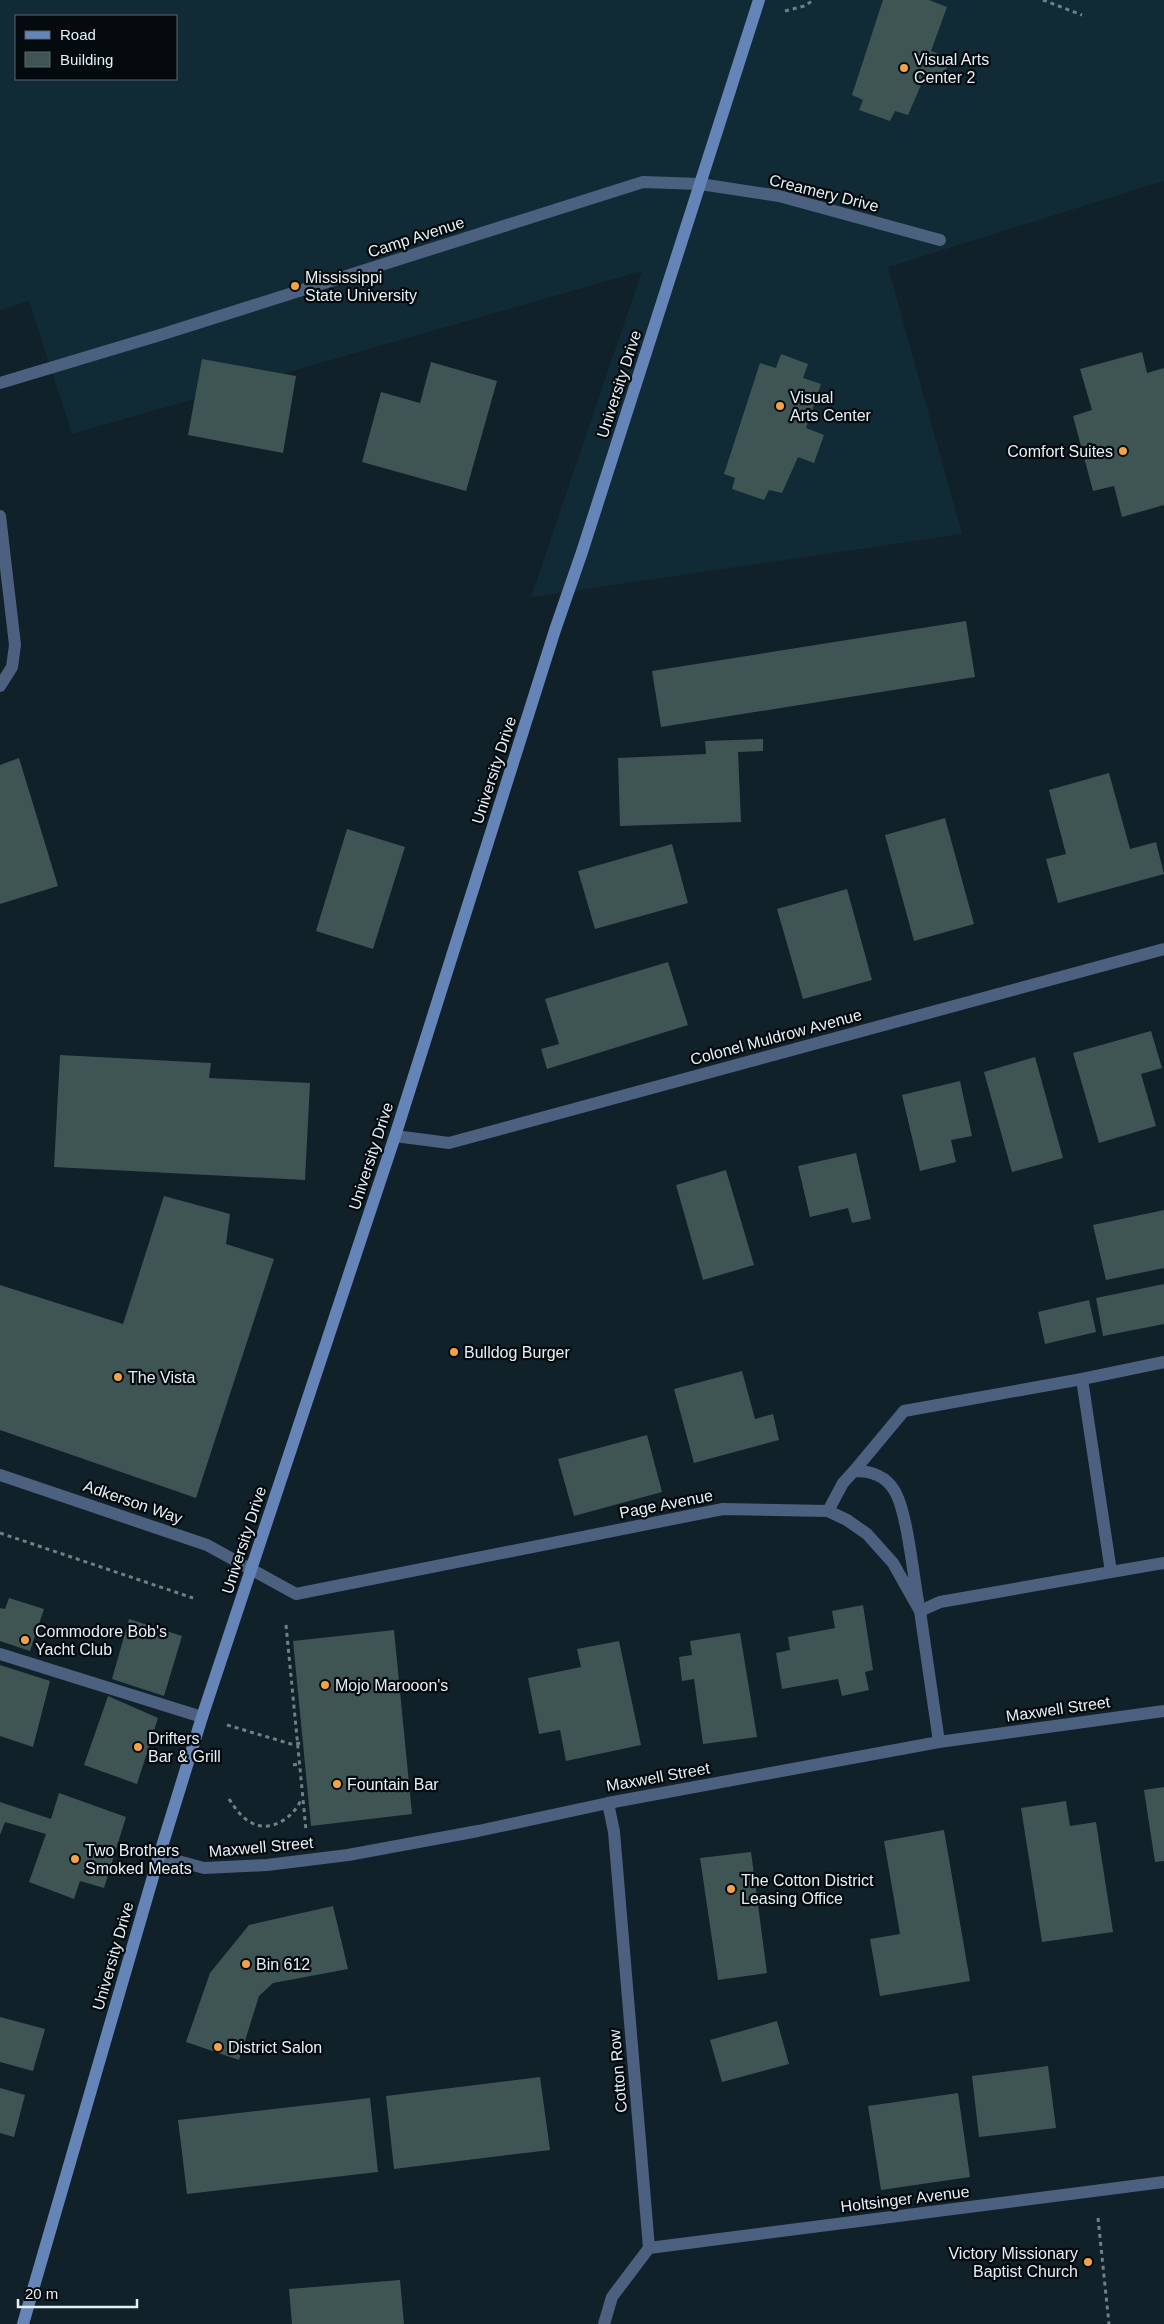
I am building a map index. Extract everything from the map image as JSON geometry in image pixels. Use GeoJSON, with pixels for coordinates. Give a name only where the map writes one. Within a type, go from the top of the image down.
{"type":"FeatureCollection","features":[{"type":"Feature","properties":{"kind":"street","name":"University Drive"},"geometry":{"type":"LineString","coordinates":[[23,2324],[159,1856],[202,1717],[395,1136],[759,0]]}},
{"type":"Feature","properties":{"kind":"street","name":"Camp Avenue"},"geometry":{"type":"LineString","coordinates":[[0,383],[160,335],[644,182],[700,184]]}},
{"type":"Feature","properties":{"kind":"street","name":"Creamery Drive"},"geometry":{"type":"LineString","coordinates":[[700,184],[779,196],[940,240]]}},
{"type":"Feature","properties":{"kind":"street"},"geometry":{"type":"LineString","coordinates":[[0,516],[15,645],[12,667],[0,686]]}},
{"type":"Feature","properties":{"kind":"street","name":"Colonel Muldrow Avenue"},"geometry":{"type":"LineString","coordinates":[[395,1136],[449,1142],[1164,949]]}},
{"type":"Feature","properties":{"kind":"street"},"geometry":{"type":"LineString","coordinates":[[828,1512],[844,1483],[904,1411],[1082,1379],[1164,1362]]}},
{"type":"Feature","properties":{"kind":"street"},"geometry":{"type":"LineString","coordinates":[[1082,1379],[1110,1572]]}},
{"type":"Feature","properties":{"kind":"street"},"geometry":{"type":"LineString","coordinates":[[854,1470],[869,1470],[881,1476],[894,1490],[904,1519],[920,1610],[940,1602],[1164,1563]]}},
{"type":"Feature","properties":{"kind":"street","name":"Adkerson Way"},"geometry":{"type":"LineString","coordinates":[[0,1475],[207,1545],[252,1568]]}},
{"type":"Feature","properties":{"kind":"street","name":"Page Avenue"},"geometry":{"type":"LineString","coordinates":[[252,1568],[296,1594],[723,1509],[828,1512],[847,1520],[867,1534],[893,1563],[920,1610],[939,1742]]}},
{"type":"Feature","properties":{"kind":"street"},"geometry":{"type":"LineString","coordinates":[[0,1654],[202,1717]]}},
{"type":"Feature","properties":{"kind":"street","name":"Maxwell Street"},"geometry":{"type":"LineString","coordinates":[[159,1856],[204,1868],[267,1865],[348,1855],[608,1803],[939,1742],[1164,1711]]}},
{"type":"Feature","properties":{"kind":"street","name":"Cotton Row"},"geometry":{"type":"LineString","coordinates":[[608,1803],[614,1832],[649,2248]]}},
{"type":"Feature","properties":{"kind":"street","name":"Holtsinger Avenue"},"geometry":{"type":"LineString","coordinates":[[649,2248],[1164,2182]]}},
{"type":"Feature","properties":{"kind":"street"},"geometry":{"type":"LineString","coordinates":[[604,2324],[612,2298],[649,2248]]}},
{"type":"Feature","properties":{"kind":"path"},"geometry":{"type":"LineString","coordinates":[[1043,0],[1082,15]]}},
{"type":"Feature","properties":{"kind":"path"},"geometry":{"type":"LineString","coordinates":[[0,1533],[193,1598]]}},
{"type":"Feature","properties":{"kind":"path"},"geometry":{"type":"LineString","coordinates":[[286,1624],[298,1764],[306,1830]]}},
{"type":"Feature","properties":{"kind":"path"},"geometry":{"type":"LineString","coordinates":[[202,1717],[291,1744],[303,1743]]}},
{"type":"Feature","properties":{"kind":"path"},"geometry":{"type":"LineString","coordinates":[[293,1764],[298,1764]]}},
{"type":"Feature","properties":{"kind":"path"},"geometry":{"type":"LineString","coordinates":[[229,1799],[245,1819],[251,1824],[261,1826],[282,1822],[291,1816],[302,1799]]}},
{"type":"Feature","properties":{"kind":"path"},"geometry":{"type":"LineString","coordinates":[[1096,2191],[1109,2324]]}},
{"type":"Feature","properties":{"kind":"shaded area","name":"Mississippi State University"},"geometry":{"type":"Polygon","coordinates":[[[0,0],[1164,0],[1164,181],[888,267],[962,534],[531,597],[642,271],[72,434],[29,301],[0,310],[0,0]]]}},
{"type":"Feature","properties":{"kind":"building","name":"Visual Arts Center 2"},"geometry":{"type":"Polygon","coordinates":[[[883,0],[929,0],[947,7],[931,51],[950,58],[941,85],[924,78],[908,115],[895,111],[890,121],[859,110],[863,100],[852,95],[883,0]]]}},
{"type":"Feature","properties":{"kind":"building","name":"Comfort Suites"},"geometry":{"type":"Polygon","coordinates":[[[1142,352],[1147,373],[1164,368],[1164,505],[1122,517],[1114,486],[1093,491],[1073,416],[1092,410],[1080,369],[1142,352]]]}},
{"type":"Feature","properties":{"kind":"building","name":"Visual Arts Center"},"geometry":{"type":"Polygon","coordinates":[[[781,354],[808,364],[803,378],[821,384],[806,428],[824,435],[814,463],[798,457],[782,493],[769,490],[764,500],[732,489],[735,478],[724,474],[760,363],[776,368],[781,354]]]}},
{"type":"Feature","properties":{"kind":"building"},"geometry":{"type":"Polygon","coordinates":[[[202,359],[296,376],[283,453],[188,435],[202,359]]]}},
{"type":"Feature","properties":{"kind":"building"},"geometry":{"type":"Polygon","coordinates":[[[431,362],[497,381],[466,491],[362,462],[381,392],[420,403],[431,362]]]}},
{"type":"Feature","properties":{"kind":"building"},"geometry":{"type":"Polygon","coordinates":[[[966,621],[975,677],[661,727],[652,671],[966,621]]]}},
{"type":"Feature","properties":{"kind":"building"},"geometry":{"type":"Polygon","coordinates":[[[763,739],[763,751],[738,752],[741,822],[620,826],[618,758],[706,754],[705,741],[763,739]]]}},
{"type":"Feature","properties":{"kind":"building"},"geometry":{"type":"Polygon","coordinates":[[[19,758],[58,886],[0,904],[0,765],[19,758]]]}},
{"type":"Feature","properties":{"kind":"building"},"geometry":{"type":"Polygon","coordinates":[[[1109,773],[1130,849],[1156,842],[1164,874],[1058,903],[1046,859],[1066,854],[1049,790],[1109,773]]]}},
{"type":"Feature","properties":{"kind":"building"},"geometry":{"type":"Polygon","coordinates":[[[945,818],[974,924],[914,941],[885,835],[945,818]]]}},
{"type":"Feature","properties":{"kind":"building"},"geometry":{"type":"Polygon","coordinates":[[[347,829],[405,847],[373,949],[316,931],[347,829]]]}},
{"type":"Feature","properties":{"kind":"building"},"geometry":{"type":"Polygon","coordinates":[[[672,844],[688,903],[595,929],[578,871],[672,844]]]}},
{"type":"Feature","properties":{"kind":"building"},"geometry":{"type":"Polygon","coordinates":[[[847,889],[872,980],[803,999],[777,909],[847,889]]]}},
{"type":"Feature","properties":{"kind":"building"},"geometry":{"type":"Polygon","coordinates":[[[668,962],[688,1025],[547,1069],[541,1049],[559,1044],[545,999],[668,962]]]}},
{"type":"Feature","properties":{"kind":"building"},"geometry":{"type":"Polygon","coordinates":[[[1151,1031],[1162,1068],[1141,1074],[1156,1126],[1099,1143],[1073,1053],[1151,1031]]]}},
{"type":"Feature","properties":{"kind":"building"},"geometry":{"type":"Polygon","coordinates":[[[60,1055],[211,1063],[209,1078],[310,1083],[305,1180],[54,1167],[60,1055]]]}},
{"type":"Feature","properties":{"kind":"building"},"geometry":{"type":"Polygon","coordinates":[[[1035,1057],[1063,1158],[1012,1172],[984,1072],[1035,1057]]]}},
{"type":"Feature","properties":{"kind":"building"},"geometry":{"type":"Polygon","coordinates":[[[960,1081],[972,1136],[951,1140],[956,1162],[920,1171],[902,1095],[960,1081]]]}},
{"type":"Feature","properties":{"kind":"building"},"geometry":{"type":"Polygon","coordinates":[[[856,1153],[871,1219],[852,1223],[848,1208],[810,1217],[798,1166],[856,1153]]]}},
{"type":"Feature","properties":{"kind":"building"},"geometry":{"type":"Polygon","coordinates":[[[726,1170],[754,1265],[703,1280],[676,1185],[726,1170]]]}},
{"type":"Feature","properties":{"kind":"building","name":"The Vista"},"geometry":{"type":"Polygon","coordinates":[[[164,1196],[230,1214],[226,1244],[274,1259],[196,1498],[0,1430],[0,1285],[123,1324],[164,1196]]]}},
{"type":"Feature","properties":{"kind":"building"},"geometry":{"type":"Polygon","coordinates":[[[1164,1210],[1164,1268],[1106,1280],[1093,1225],[1164,1210]]]}},
{"type":"Feature","properties":{"kind":"building"},"geometry":{"type":"Polygon","coordinates":[[[1164,1284],[1164,1324],[1103,1336],[1096,1298],[1164,1284]]]}},
{"type":"Feature","properties":{"kind":"building"},"geometry":{"type":"Polygon","coordinates":[[[1089,1300],[1096,1332],[1045,1344],[1038,1312],[1089,1300]]]}},
{"type":"Feature","properties":{"kind":"building"},"geometry":{"type":"Polygon","coordinates":[[[742,1371],[755,1419],[773,1414],[779,1440],[694,1463],[674,1389],[742,1371]]]}},
{"type":"Feature","properties":{"kind":"building"},"geometry":{"type":"Polygon","coordinates":[[[647,1435],[662,1492],[574,1516],[558,1459],[647,1435]]]}},
{"type":"Feature","properties":{"kind":"building"},"geometry":{"type":"Polygon","coordinates":[[[9,1598],[44,1609],[30,1651],[0,1641],[0,1608],[5,1609],[9,1598]]]}},
{"type":"Feature","properties":{"kind":"building"},"geometry":{"type":"Polygon","coordinates":[[[863,1605],[873,1670],[865,1672],[869,1690],[842,1696],[838,1679],[782,1689],[776,1653],[790,1650],[788,1637],[835,1628],[832,1611],[863,1605]]]}},
{"type":"Feature","properties":{"kind":"building"},"geometry":{"type":"Polygon","coordinates":[[[129,1619],[182,1636],[164,1696],[112,1679],[129,1619]]]}},
{"type":"Feature","properties":{"kind":"building"},"geometry":{"type":"Polygon","coordinates":[[[394,1630],[412,1814],[311,1826],[293,1641],[394,1630]]]}},
{"type":"Feature","properties":{"kind":"building"},"geometry":{"type":"Polygon","coordinates":[[[740,1633],[757,1737],[703,1744],[694,1679],[682,1681],[679,1657],[692,1655],[690,1641],[740,1633]]]}},
{"type":"Feature","properties":{"kind":"building"},"geometry":{"type":"Polygon","coordinates":[[[619,1641],[641,1745],[566,1761],[560,1730],[539,1734],[528,1678],[581,1667],[577,1649],[619,1641]]]}},
{"type":"Feature","properties":{"kind":"building"},"geometry":{"type":"Polygon","coordinates":[[[0,1665],[50,1681],[33,1747],[0,1736],[0,1665]]]}},
{"type":"Feature","properties":{"kind":"building"},"geometry":{"type":"Polygon","coordinates":[[[108,1696],[158,1718],[137,1784],[84,1765],[108,1696]]]}},
{"type":"Feature","properties":{"kind":"building"},"geometry":{"type":"Polygon","coordinates":[[[1164,1787],[1164,1861],[1155,1862],[1144,1790],[1164,1787]]]}},
{"type":"Feature","properties":{"kind":"building","name":"Two Brothers Smoked Meats"},"geometry":{"type":"Polygon","coordinates":[[[59,1793],[126,1817],[104,1888],[80,1881],[74,1899],[29,1882],[46,1834],[5,1822],[0,1835],[0,1802],[51,1819],[59,1793]]]}},
{"type":"Feature","properties":{"kind":"building"},"geometry":{"type":"Polygon","coordinates":[[[1066,1801],[1070,1826],[1096,1822],[1113,1932],[1042,1942],[1021,1808],[1066,1801]]]}},
{"type":"Feature","properties":{"kind":"building"},"geometry":{"type":"Polygon","coordinates":[[[944,1830],[970,1981],[880,1996],[870,1939],[900,1934],[884,1841],[944,1830]]]}},
{"type":"Feature","properties":{"kind":"building"},"geometry":{"type":"Polygon","coordinates":[[[751,1852],[767,1973],[718,1980],[700,1858],[751,1852]]]}},
{"type":"Feature","properties":{"kind":"building"},"geometry":{"type":"Polygon","coordinates":[[[333,1906],[348,1969],[273,1983],[259,1996],[239,2060],[186,2042],[210,1973],[249,1925],[333,1906]]]}},
{"type":"Feature","properties":{"kind":"building"},"geometry":{"type":"Polygon","coordinates":[[[0,2017],[45,2029],[33,2071],[0,2062],[0,2017]]]}},
{"type":"Feature","properties":{"kind":"building"},"geometry":{"type":"Polygon","coordinates":[[[777,2021],[789,2064],[722,2082],[710,2040],[777,2021]]]}},
{"type":"Feature","properties":{"kind":"building"},"geometry":{"type":"Polygon","coordinates":[[[1048,2066],[1056,2128],[979,2137],[972,2076],[1048,2066]]]}},
{"type":"Feature","properties":{"kind":"building"},"geometry":{"type":"Polygon","coordinates":[[[540,2077],[550,2150],[394,2169],[386,2096],[540,2077]]]}},
{"type":"Feature","properties":{"kind":"building"},"geometry":{"type":"Polygon","coordinates":[[[0,2088],[25,2095],[14,2137],[0,2133],[0,2088]]]}},
{"type":"Feature","properties":{"kind":"building"},"geometry":{"type":"Polygon","coordinates":[[[958,2093],[970,2177],[881,2190],[868,2106],[958,2093]]]}},
{"type":"Feature","properties":{"kind":"building"},"geometry":{"type":"Polygon","coordinates":[[[370,2098],[378,2172],[187,2194],[178,2120],[370,2098]]]}},
{"type":"Feature","properties":{"kind":"building"},"geometry":{"type":"Polygon","coordinates":[[[400,2280],[404,2324],[292,2324],[289,2289],[400,2280]]]}},
{"type":"Feature","properties":{"kind":"place","name":"Visual Arts Center 2"},"geometry":{"type":"Point","coordinates":[904,68]}},
{"type":"Feature","properties":{"kind":"place","name":"Mississippi State University"},"geometry":{"type":"Point","coordinates":[295,286]}},
{"type":"Feature","properties":{"kind":"place","name":"Visual Arts Center"},"geometry":{"type":"Point","coordinates":[780,406]}},
{"type":"Feature","properties":{"kind":"place","name":"Comfort Suites"},"geometry":{"type":"Point","coordinates":[1123,451]}},
{"type":"Feature","properties":{"kind":"place","name":"Bulldog Burger"},"geometry":{"type":"Point","coordinates":[454,1352]}},
{"type":"Feature","properties":{"kind":"place","name":"The Vista"},"geometry":{"type":"Point","coordinates":[118,1377]}},
{"type":"Feature","properties":{"kind":"place","name":"Commodore Bob's Yacht Club"},"geometry":{"type":"Point","coordinates":[25,1640]}},
{"type":"Feature","properties":{"kind":"place","name":"Mojo Marooon's"},"geometry":{"type":"Point","coordinates":[325,1685]}},
{"type":"Feature","properties":{"kind":"place","name":"Drifters Bar & Grill"},"geometry":{"type":"Point","coordinates":[138,1747]}},
{"type":"Feature","properties":{"kind":"place","name":"Fountain Bar"},"geometry":{"type":"Point","coordinates":[337,1784]}},
{"type":"Feature","properties":{"kind":"place","name":"Two Brothers Smoked Meats"},"geometry":{"type":"Point","coordinates":[75,1859]}},
{"type":"Feature","properties":{"kind":"place","name":"The Cotton District Leasing Office"},"geometry":{"type":"Point","coordinates":[731,1889]}},
{"type":"Feature","properties":{"kind":"place","name":"Bin 612"},"geometry":{"type":"Point","coordinates":[246,1964]}},
{"type":"Feature","properties":{"kind":"place","name":"District Salon"},"geometry":{"type":"Point","coordinates":[218,2047]}},
{"type":"Feature","properties":{"kind":"place","name":"Victory Missionary Baptist Church"},"geometry":{"type":"Point","coordinates":[1088,2262]}}]}
